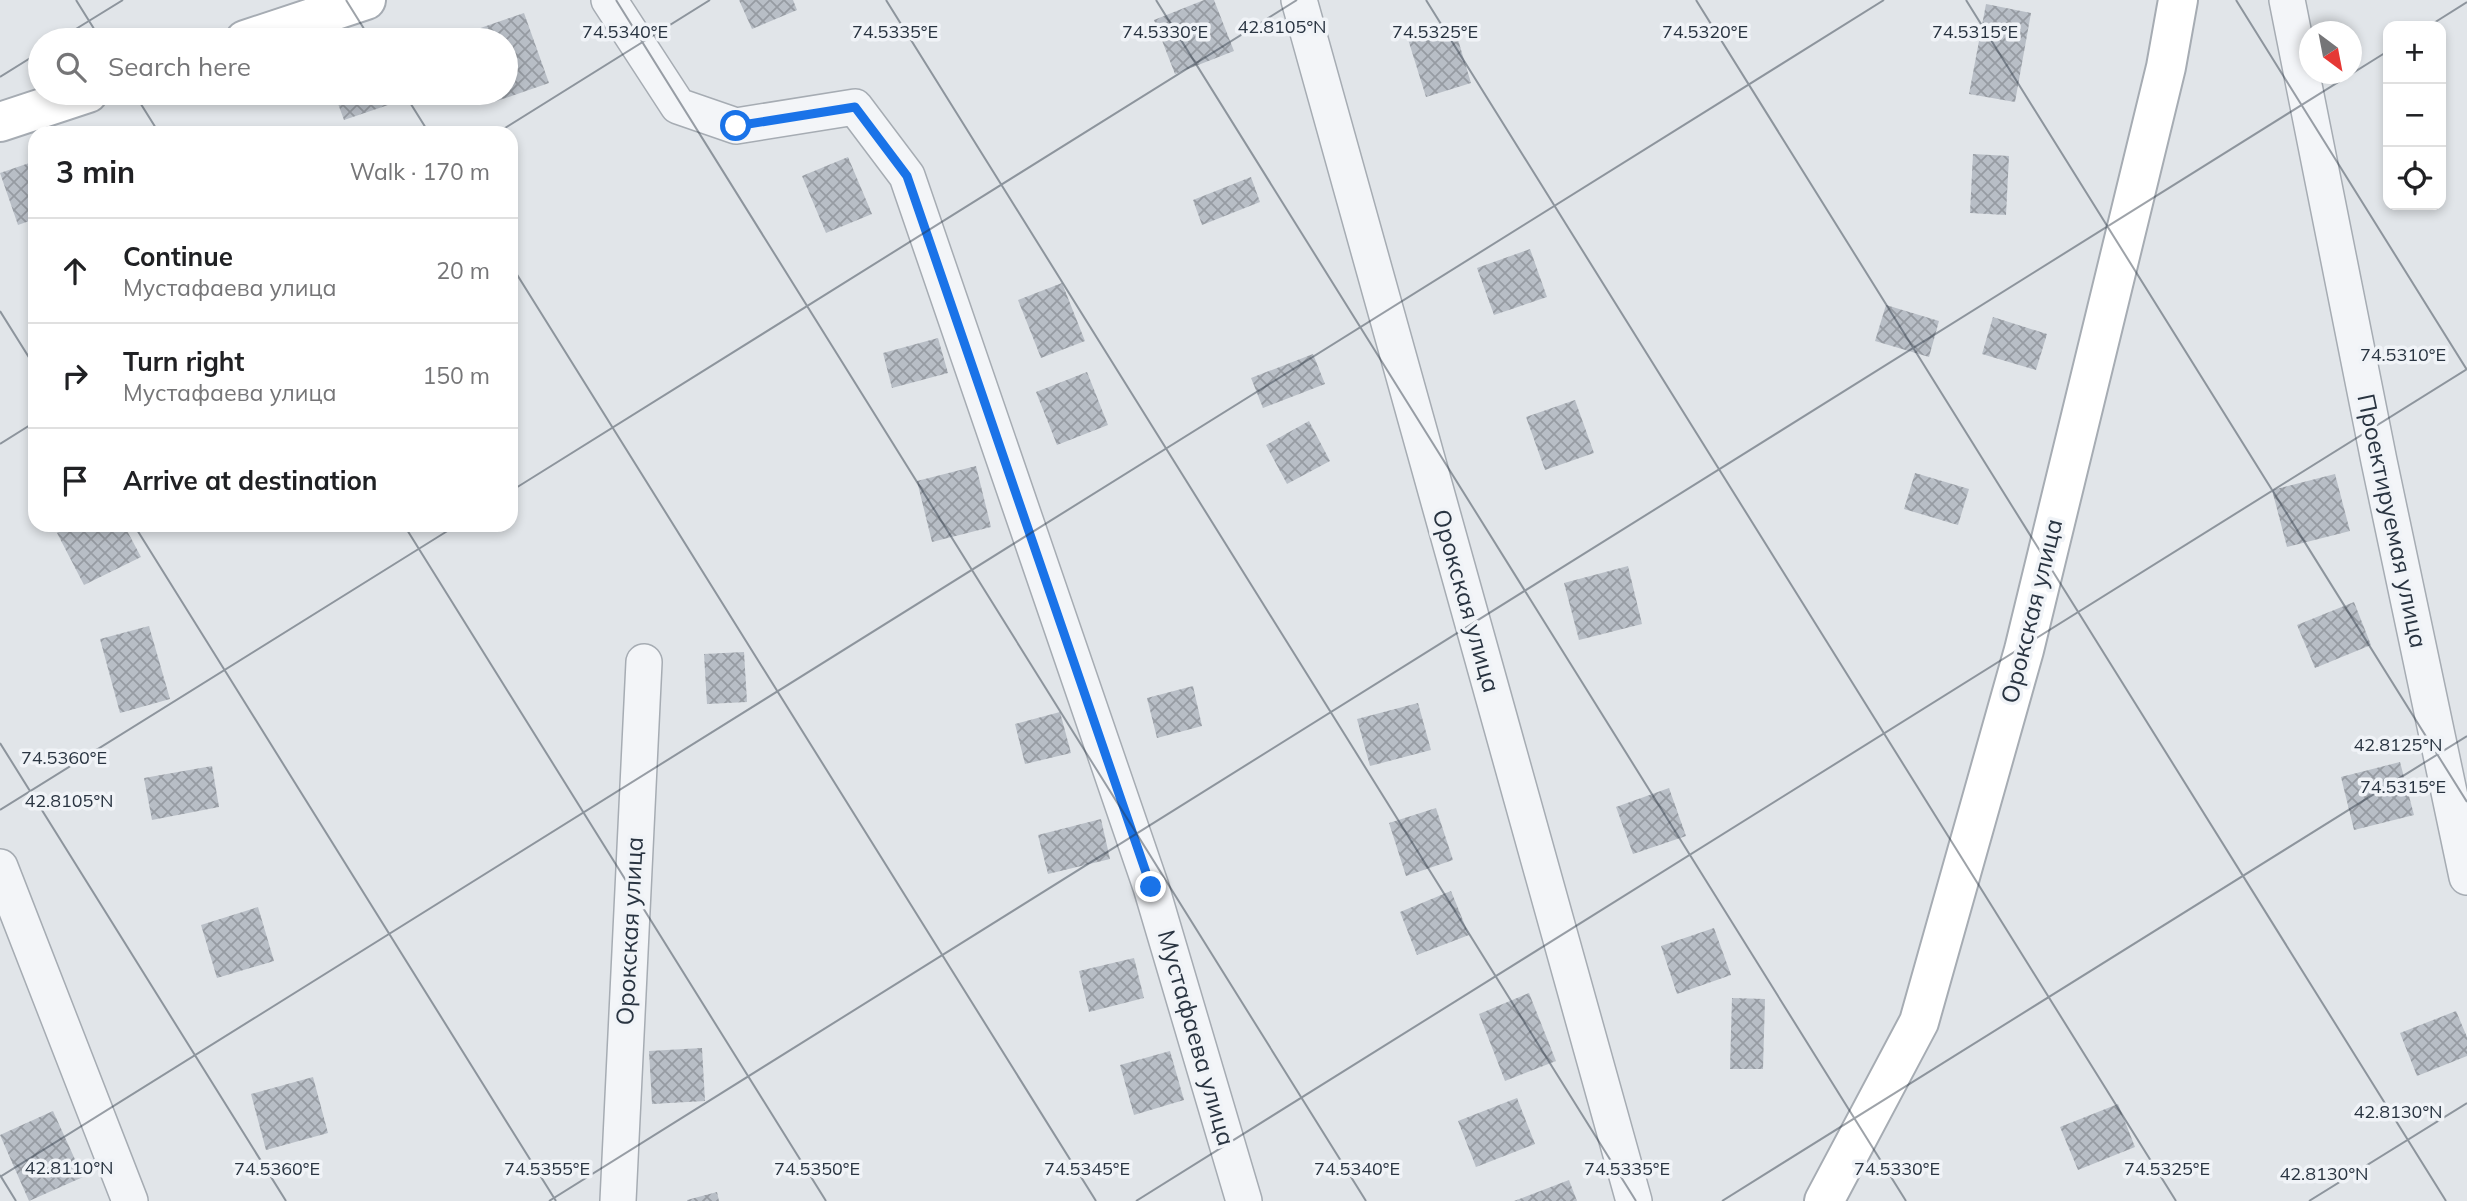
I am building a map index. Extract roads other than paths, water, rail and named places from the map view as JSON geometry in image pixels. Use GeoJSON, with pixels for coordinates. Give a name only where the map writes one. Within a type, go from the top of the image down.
{"type":"FeatureCollection","features":[{"type":"Feature","properties":{"kind":"street"},"geometry":{"type":"LineString","coordinates":[[282,28],[366,0]]}},
{"type":"Feature","properties":{"kind":"street","name":"Мустафаева улица"},"geometry":{"type":"LineString","coordinates":[[608,0],[678,106],[736,126],[855,107],[907,176],[1151,887],[1244,1201]]}},
{"type":"Feature","properties":{"kind":"street","name":"Орокская улица"},"geometry":{"type":"LineString","coordinates":[[1299,0],[1634,1201]]}},
{"type":"Feature","properties":{"kind":"street","name":"Орокская улица"},"geometry":{"type":"LineString","coordinates":[[1824,1201],[1919,1023],[2024,650],[2166,67],[2178,0]]}},
{"type":"Feature","properties":{"kind":"street","name":"Проектируемая улица"},"geometry":{"type":"LineString","coordinates":[[2287,0],[2379,461],[2467,877]]}},
{"type":"Feature","properties":{"kind":"street"},"geometry":{"type":"LineString","coordinates":[[0,122],[52,105]]}},
{"type":"Feature","properties":{"kind":"street","name":"Орокская улица"},"geometry":{"type":"LineString","coordinates":[[618,1201],[644,662]]}},
{"type":"Feature","properties":{"kind":"street"},"geometry":{"type":"LineString","coordinates":[[0,867],[130,1201]]}}]}
